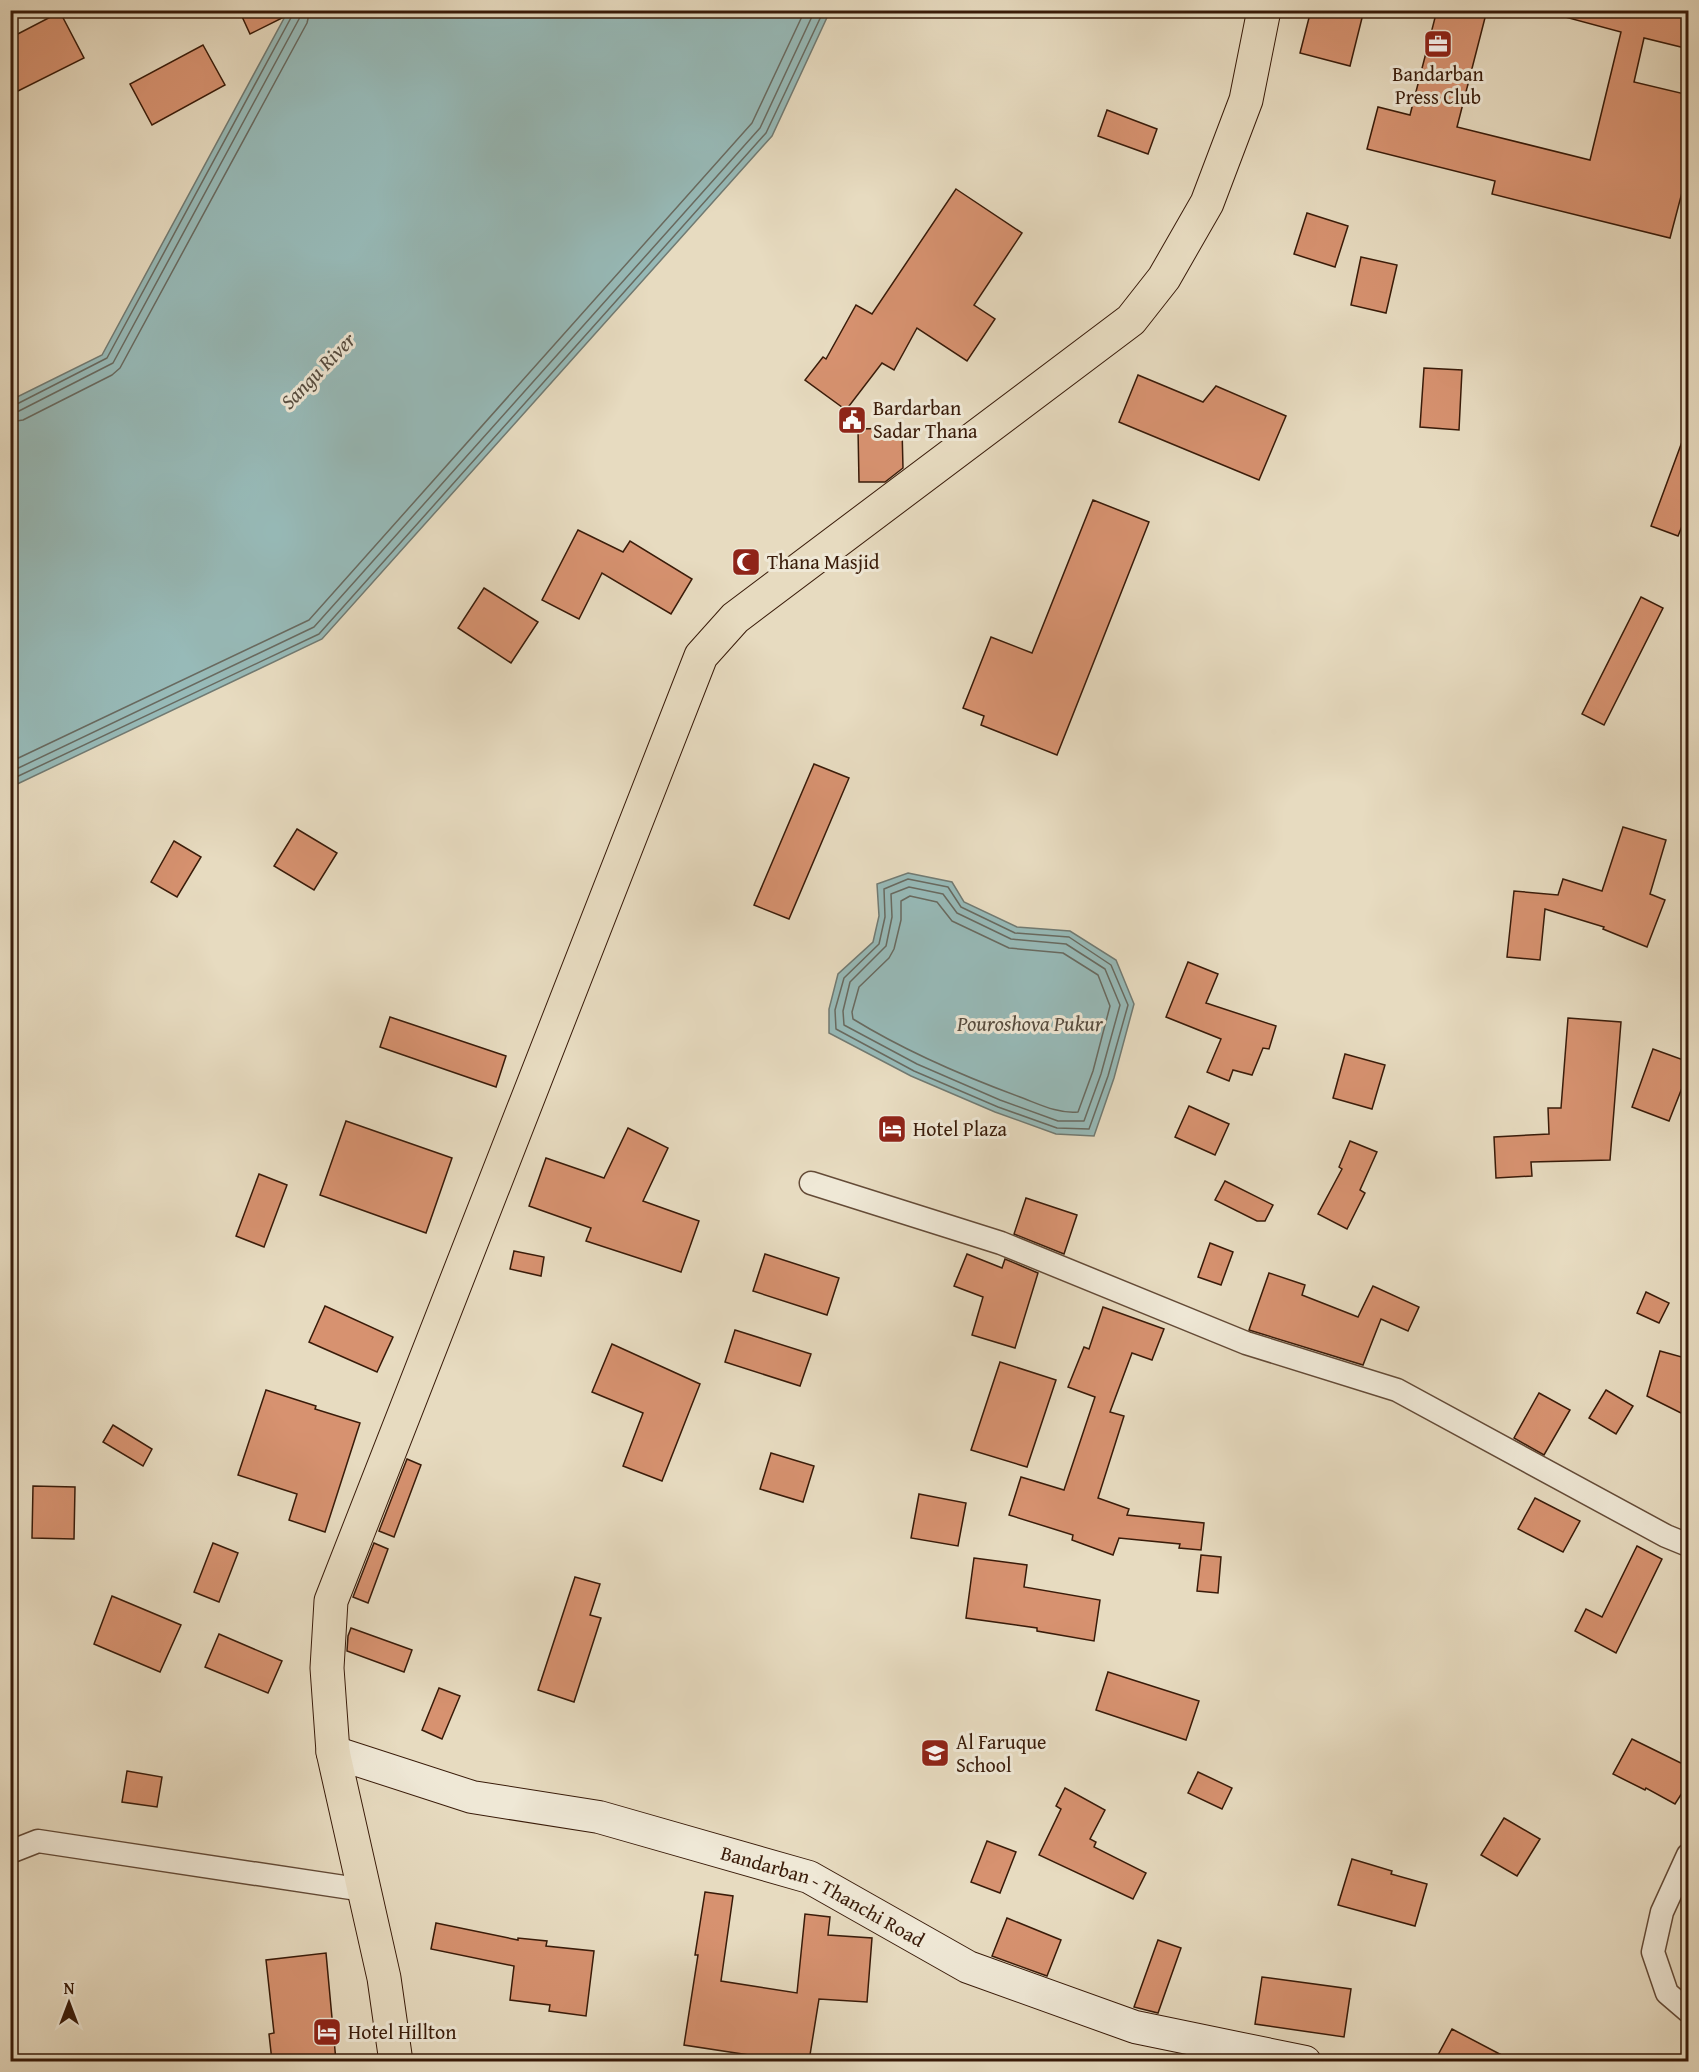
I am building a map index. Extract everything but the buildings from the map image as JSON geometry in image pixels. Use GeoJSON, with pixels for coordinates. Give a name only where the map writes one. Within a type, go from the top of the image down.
{"type":"FeatureCollection","features":[{"type":"Feature","properties":{"kind":"main road"},"geometry":{"type":"LineString","coordinates":[[396,2061],[384,1978],[333,1752],[327,1668],[331,1601],[701,656],[735,618],[1131,320],[1164,278],[1207,203],[1246,100],[1264,10]]}},
{"type":"Feature","properties":{"kind":"main road","name":"Bandarban - Thanchi Road"},"geometry":{"type":"LineString","coordinates":[[333,1752],[472,1797],[599,1817],[809,1877],[968,1967],[1135,2026],[1305,2061]]}},
{"type":"Feature","properties":{"kind":"street"},"geometry":{"type":"LineString","coordinates":[[811,1183],[1001,1243],[1246,1343],[1397,1390],[1666,1536],[1689,1545]]}},
{"type":"Feature","properties":{"kind":"street"},"geometry":{"type":"LineString","coordinates":[[10,1852],[38,1841],[364,1890]]}},
{"type":"Feature","properties":{"kind":"street"},"geometry":{"type":"LineString","coordinates":[[1689,1855],[1662,1912],[1653,1952],[1667,1994],[1689,2011]]}},
{"type":"Feature","properties":{"kind":"water","name":"Sangu River"},"geometry":{"type":"Polygon","coordinates":[[[288,11],[830,11],[772,136],[322,639],[11,787],[11,400],[102,355],[288,11]]]}},
{"type":"Feature","properties":{"kind":"water","name":"Pouroshova Pukur"},"geometry":{"type":"Polygon","coordinates":[[[908,873],[952,882],[964,902],[1017,927],[1070,931],[1116,960],[1134,1004],[1114,1078],[1094,1136],[1056,1134],[995,1112],[911,1076],[829,1033],[829,1009],[838,974],[873,942],[879,916],[877,884],[908,873]]]}},
{"type":"Feature","properties":{"kind":"place","name":"Bandarban Press Club"},"geometry":{"type":"Point","coordinates":[1438,44]}},
{"type":"Feature","properties":{"kind":"place","name":"Bardarban Sadar Thana"},"geometry":{"type":"Point","coordinates":[852,420]}},
{"type":"Feature","properties":{"kind":"place","name":"Thana Masjid"},"geometry":{"type":"Point","coordinates":[746,562]}},
{"type":"Feature","properties":{"kind":"place","name":"Hotel Plaza"},"geometry":{"type":"Point","coordinates":[892,1129]}},
{"type":"Feature","properties":{"kind":"place","name":"Al Faruque School"},"geometry":{"type":"Point","coordinates":[935,1753]}},
{"type":"Feature","properties":{"kind":"place","name":"Hotel Hillton"},"geometry":{"type":"Point","coordinates":[327,2032]}}]}
